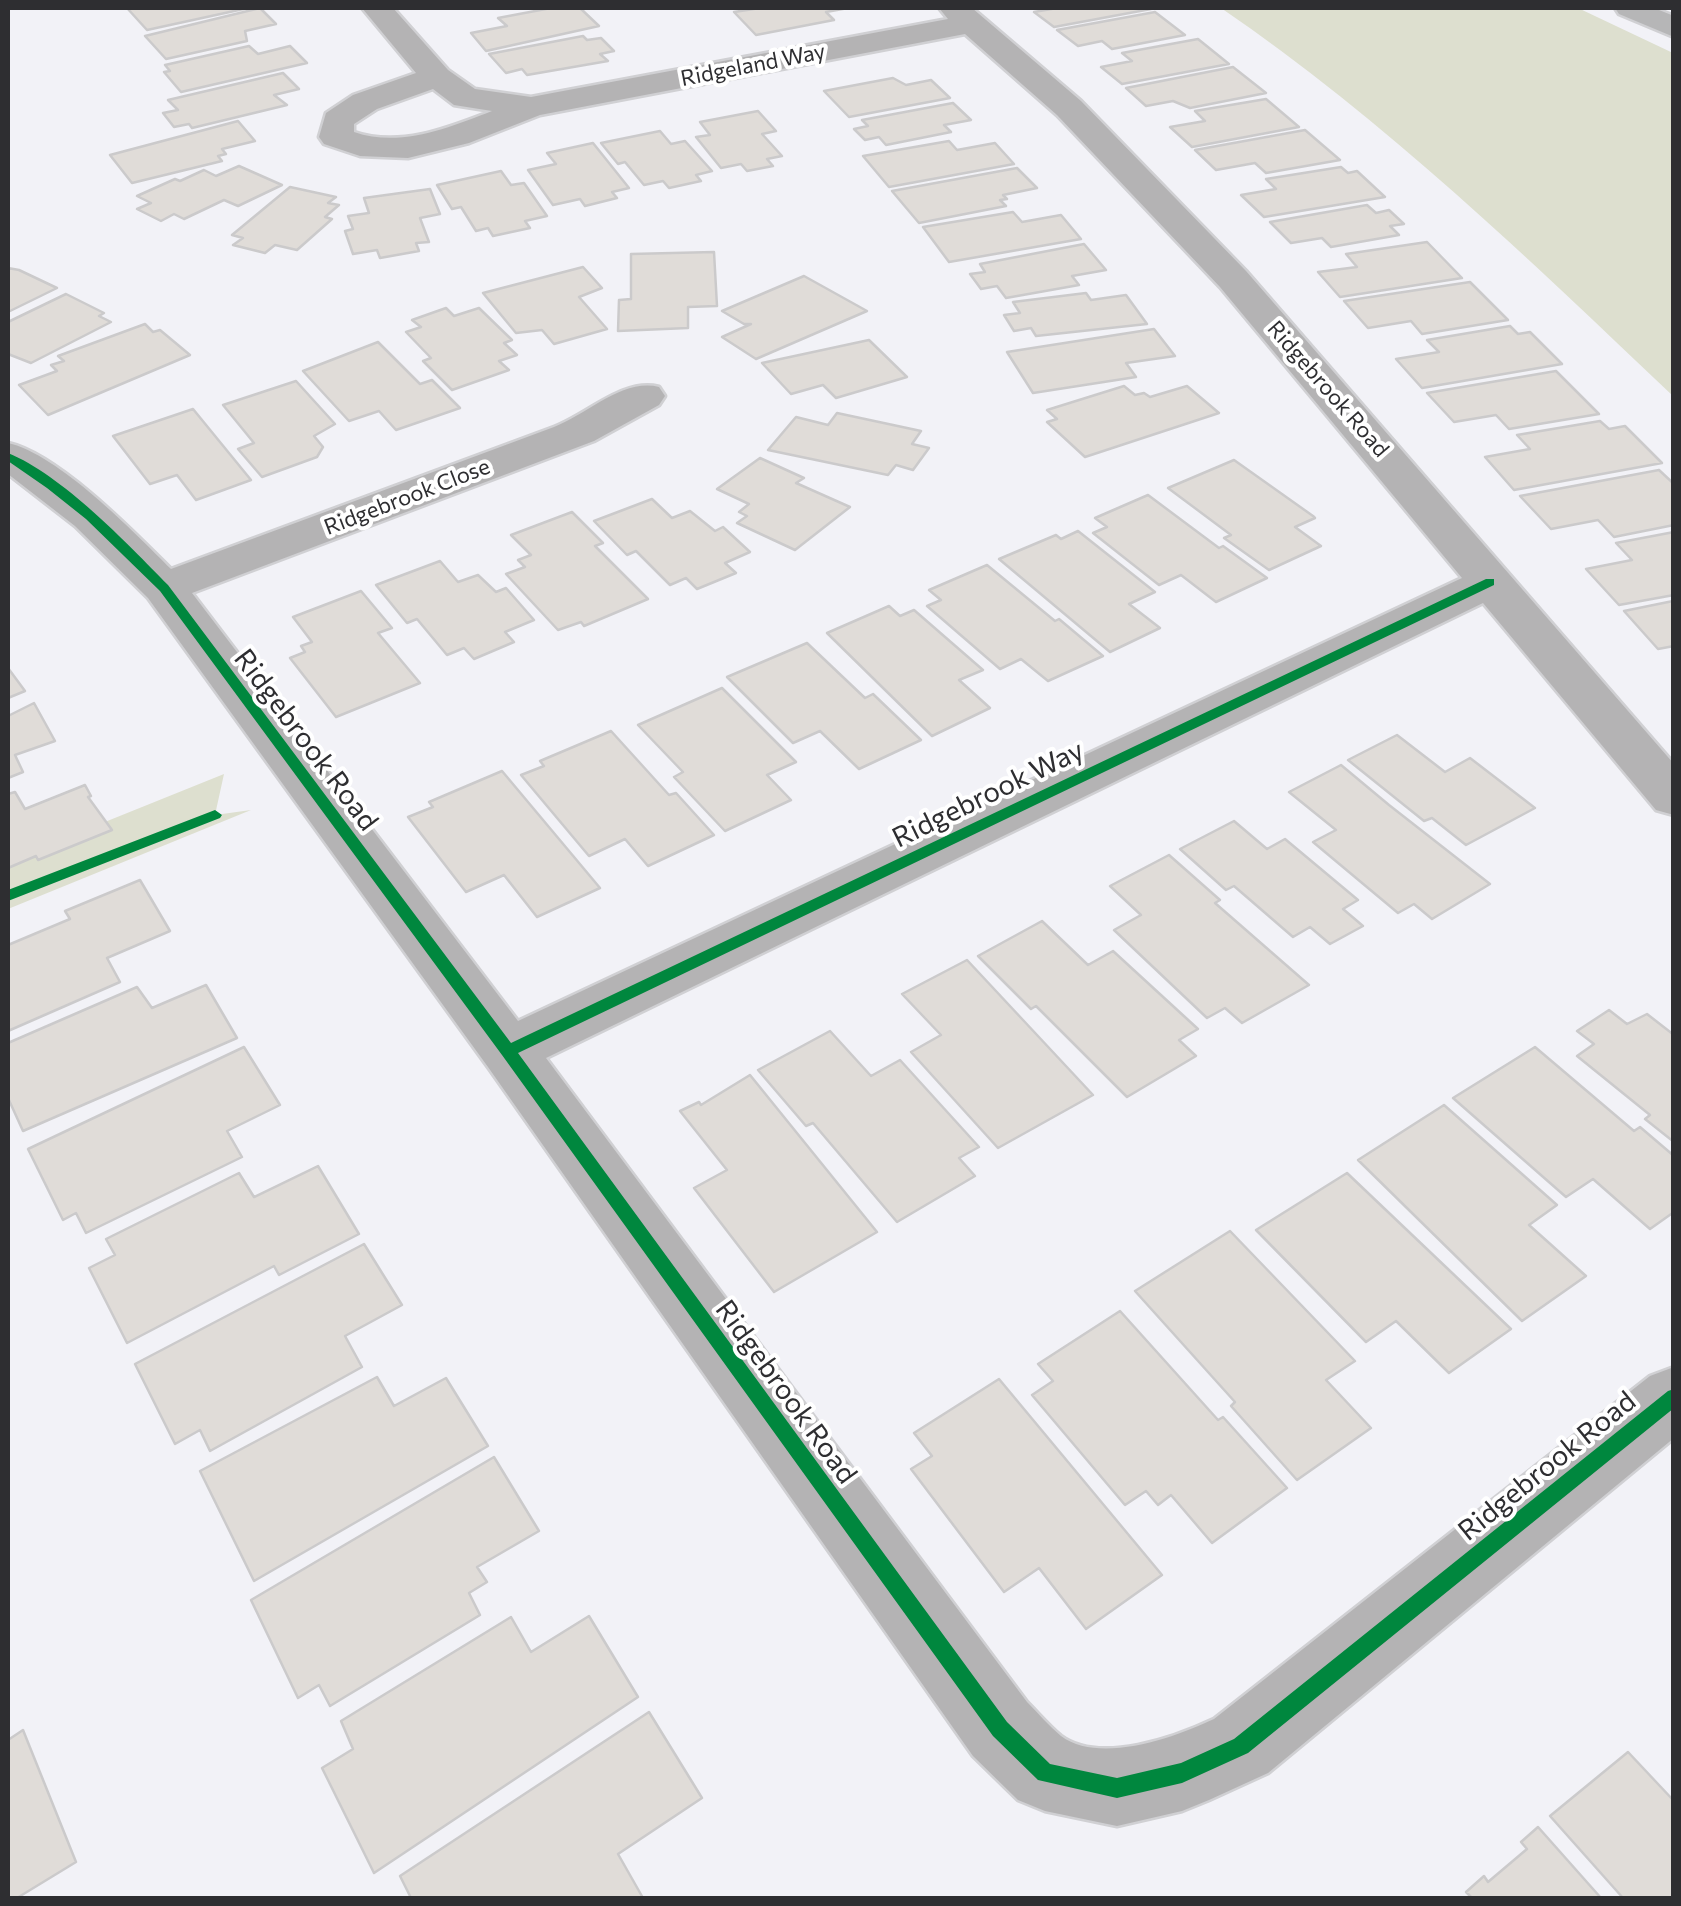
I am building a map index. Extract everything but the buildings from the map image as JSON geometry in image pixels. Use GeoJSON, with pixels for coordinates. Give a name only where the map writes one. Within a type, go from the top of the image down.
{"type":"FeatureCollection","features":[{"type":"Feature","properties":{"kind":"main road"},"geometry":{"type":"LineString","coordinates":[[1630,8],[1674,28]]}},
{"type":"Feature","properties":{"kind":"street","name":"Ridgeland Way"},"geometry":{"type":"LineString","coordinates":[[377,8],[437,76],[466,98],[532,107]]}},
{"type":"Feature","properties":{"kind":"street","name":"Ridgeland Way"},"geometry":{"type":"LineString","coordinates":[[437,76],[365,102],[338,120],[336,137],[360,148],[390,150],[466,133],[532,107],[964,15]]}},
{"type":"Feature","properties":{"kind":"street","name":"Ridgebrook Road"},"geometry":{"type":"LineString","coordinates":[[964,15],[1069,108],[1233,279],[1674,798]]}},
{"type":"Feature","properties":{"kind":"street","name":"Ridgebrook Close"},"geometry":{"type":"LineString","coordinates":[[164,588],[579,432],[645,396]]}},
{"type":"Feature","properties":{"kind":"street","name":"Ridgebrook Road"},"geometry":{"type":"LineString","coordinates":[[8,456],[56,485],[112,533],[164,588],[508,1051],[1000,1730],[1045,1773],[1117,1788],[1182,1773],[1241,1746],[1674,1397]]}},
{"type":"Feature","properties":{"kind":"street","name":"Ridgebrook Way"},"geometry":{"type":"LineString","coordinates":[[508,1051],[1490,582]]}},
{"type":"Feature","properties":{"kind":"green space"},"geometry":{"type":"Polygon","coordinates":[[[1221,8],[1578,8],[1673,53],[1673,396],[1398,144],[1282,51],[1221,8]]]}},
{"type":"Feature","properties":{"kind":"green space"},"geometry":{"type":"Polygon","coordinates":[[[224,774],[215,815],[251,810],[8,909],[8,861],[224,774]]]}},
{"type":"Feature","properties":{"kind":"cycle path"},"geometry":{"type":"LineString","coordinates":[[8,456],[90,517],[164,588],[508,1051],[1000,1729],[1045,1773],[1117,1788],[1182,1773],[1241,1746],[1674,1397]]}},
{"type":"Feature","properties":{"kind":"cycle path"},"geometry":{"type":"LineString","coordinates":[[508,1051],[1490,582]]}},
{"type":"Feature","properties":{"kind":"cycle path"},"geometry":{"type":"LineString","coordinates":[[8,896],[215,815]]}}]}
